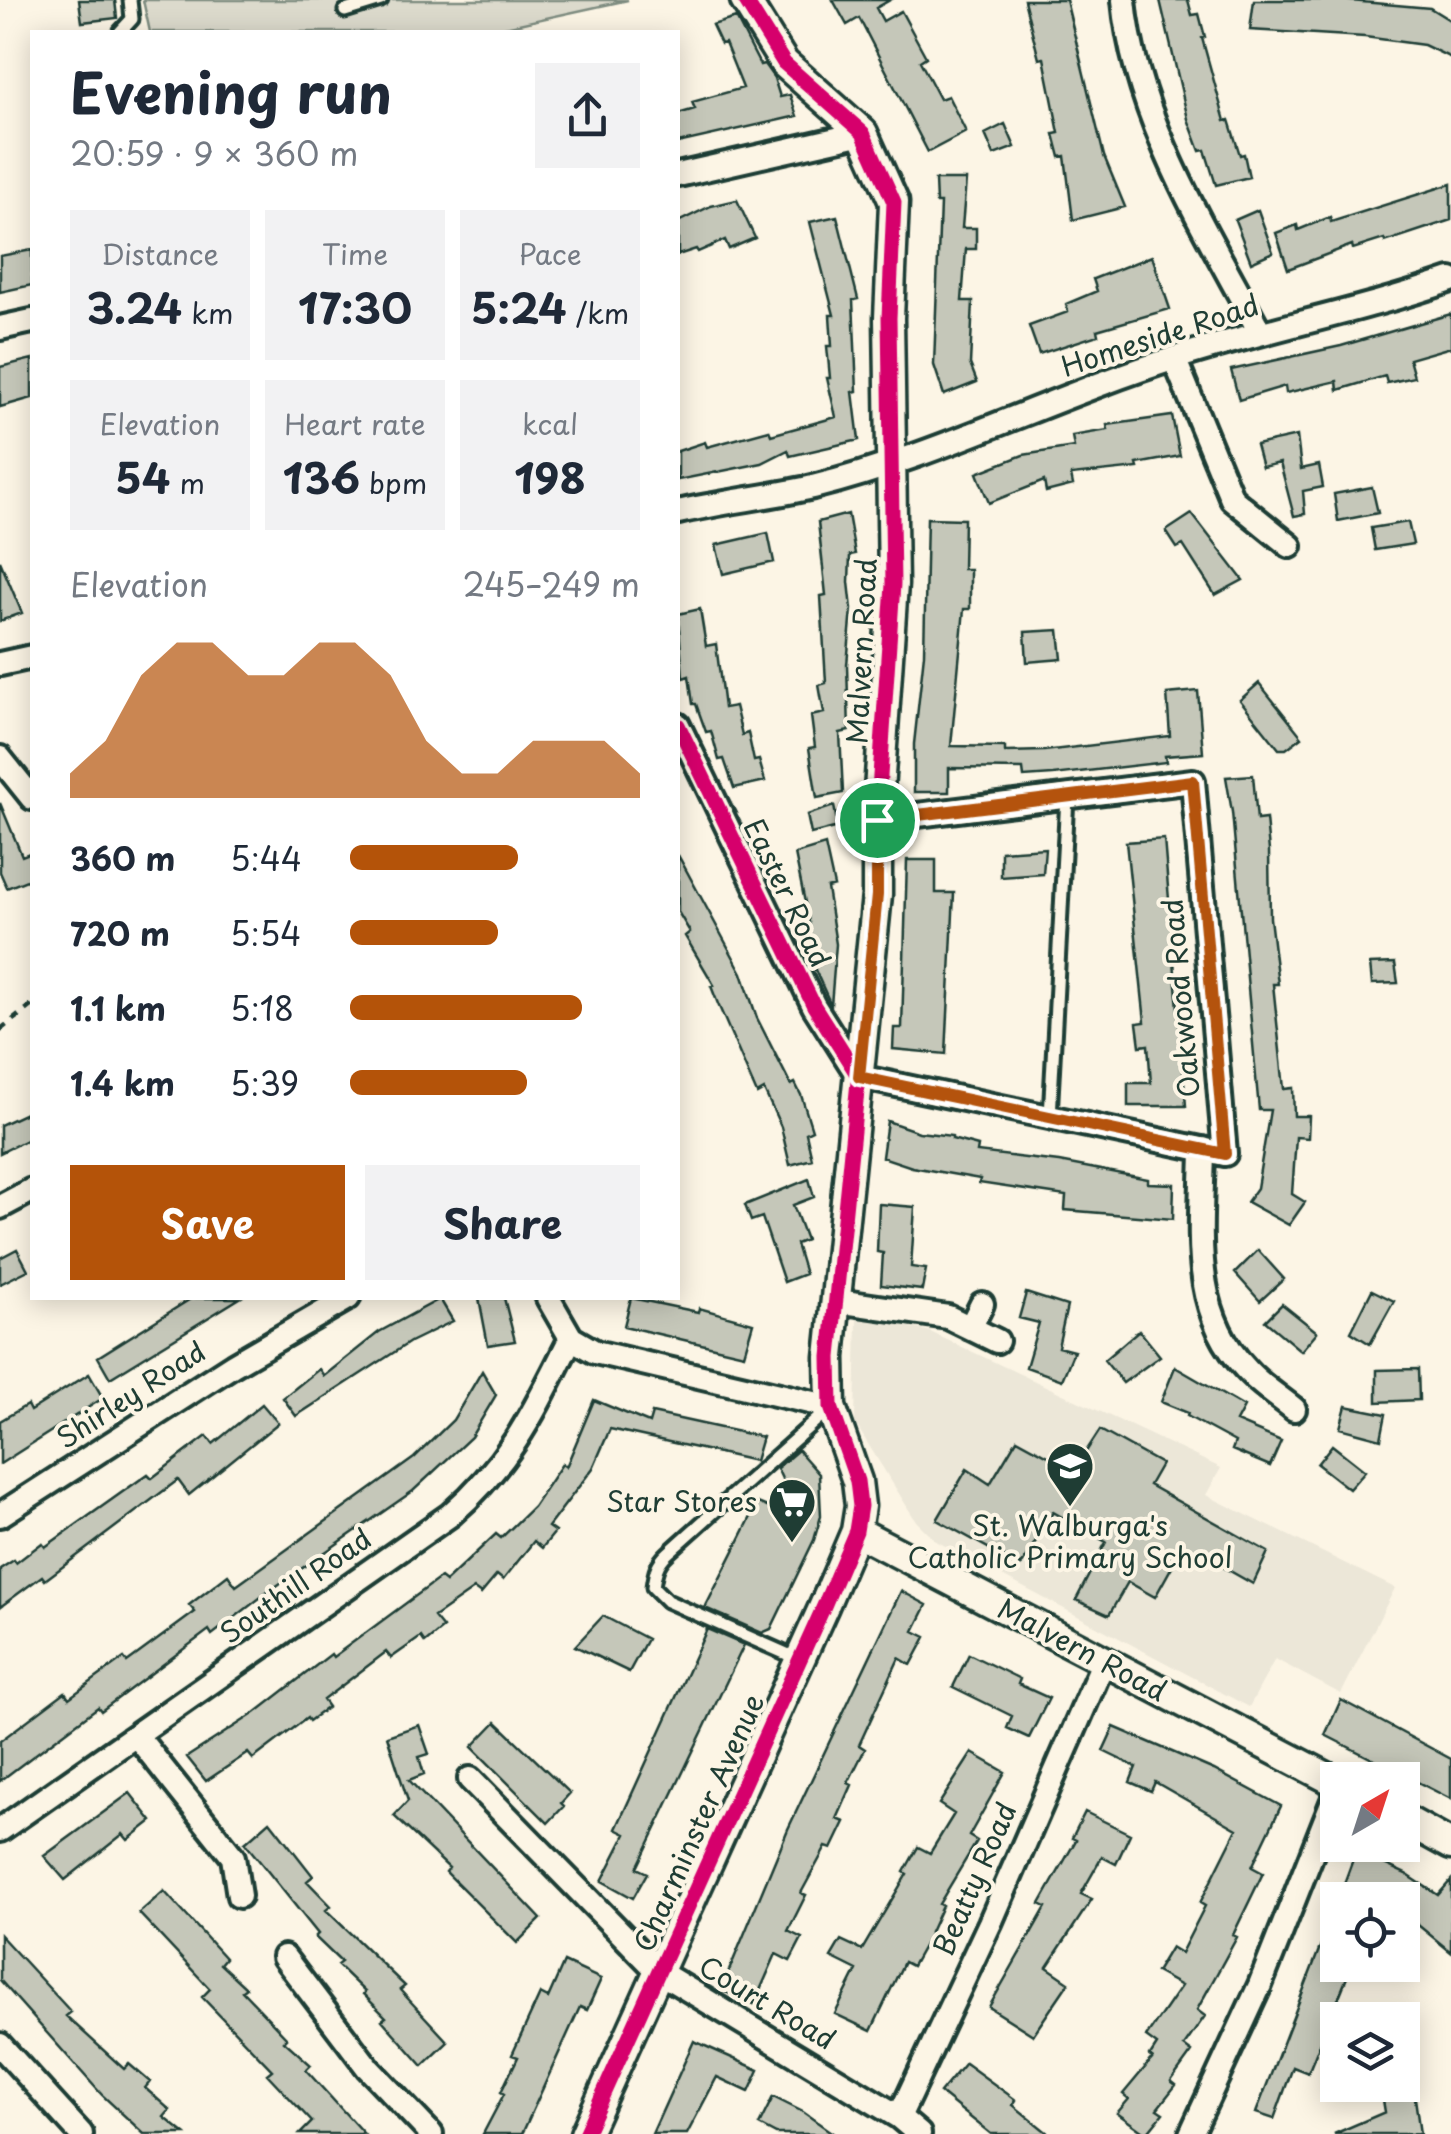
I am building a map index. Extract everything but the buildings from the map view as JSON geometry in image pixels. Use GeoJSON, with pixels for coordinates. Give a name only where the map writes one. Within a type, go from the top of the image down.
{"type":"FeatureCollection","features":[{"type":"Feature","properties":{"kind":"street","name":"Malvern Road"},"geometry":{"type":"LineString","coordinates":[[744,0],[784,62],[863,133],[894,202],[888,318],[894,584],[877,820],[877,895],[830,1357],[831,1407],[857,1482],[860,1506],[856,1531],[1320,1776]]}},
{"type":"Feature","properties":{"kind":"street"},"geometry":{"type":"LineString","coordinates":[[1124,0],[1128,37],[1168,155],[1260,332]]}},
{"type":"Feature","properties":{"kind":"street"},"geometry":{"type":"LineString","coordinates":[[680,175],[863,133]]}},
{"type":"Feature","properties":{"kind":"street","name":"Homeside Road"},"geometry":{"type":"LineString","coordinates":[[680,512],[811,487],[893,462],[1174,358],[1260,332],[1373,307],[1451,280]]}},
{"type":"Feature","properties":{"kind":"street"},"geometry":{"type":"LineString","coordinates":[[0,328],[30,321]]}},
{"type":"Feature","properties":{"kind":"street"},"geometry":{"type":"LineString","coordinates":[[1174,358],[1232,498],[1290,546]]}},
{"type":"Feature","properties":{"kind":"street"},"geometry":{"type":"LineString","coordinates":[[0,664],[30,657]]}},
{"type":"Feature","properties":{"kind":"street","name":"Easter Road"},"geometry":{"type":"LineString","coordinates":[[680,729],[814,1006],[859,1077]]}},
{"type":"Feature","properties":{"kind":"street"},"geometry":{"type":"LineString","coordinates":[[0,758],[30,796]]}},
{"type":"Feature","properties":{"kind":"street","name":"Oakwood Road"},"geometry":{"type":"LineString","coordinates":[[877,820],[1193,781],[1225,1154],[1203,1150]]}},
{"type":"Feature","properties":{"kind":"street"},"geometry":{"type":"LineString","coordinates":[[859,1077],[1203,1150],[1202,1284],[1218,1334],[1246,1370],[1294,1408]]}},
{"type":"Feature","properties":{"kind":"street"},"geometry":{"type":"LineString","coordinates":[[0,1207],[30,1191]]}},
{"type":"Feature","properties":{"kind":"street","name":"Shirley Road"},"geometry":{"type":"LineString","coordinates":[[0,1516],[233,1366],[345,1300]]}},
{"type":"Feature","properties":{"kind":"street"},"geometry":{"type":"LineString","coordinates":[[549,1300],[571,1338],[595,1352],[831,1407]]}},
{"type":"Feature","properties":{"kind":"street"},"geometry":{"type":"LineString","coordinates":[[837,1301],[948,1318],[996,1342]]}},
{"type":"Feature","properties":{"kind":"street"},"geometry":{"type":"LineString","coordinates":[[970,1328],[982,1304]]}},
{"type":"Feature","properties":{"kind":"street","name":"Southill Road"},"geometry":{"type":"LineString","coordinates":[[0,1830],[450,1514],[487,1483],[518,1440],[571,1338]]}},
{"type":"Feature","properties":{"kind":"street","name":"Charminster Avenue"},"geometry":{"type":"LineString","coordinates":[[584,2134],[856,1531]]}},
{"type":"Feature","properties":{"kind":"street","name":"Beatty Road"},"geometry":{"type":"LineString","coordinates":[[899,2117],[990,1923],[1104,1663]]}},
{"type":"Feature","properties":{"kind":"street"},"geometry":{"type":"LineString","coordinates":[[136,1735],[233,1856],[239,1896]]}},
{"type":"Feature","properties":{"kind":"street","name":"Court Road"},"geometry":{"type":"LineString","coordinates":[[470,1779],[659,1972],[899,2117],[920,2134]]}},
{"type":"Feature","properties":{"kind":"street"},"geometry":{"type":"LineString","coordinates":[[1420,1828],[1451,1845]]}},
{"type":"Feature","properties":{"kind":"street"},"geometry":{"type":"LineString","coordinates":[[1191,2134],[1260,1985],[1320,1831]]}},
{"type":"Feature","properties":{"kind":"street"},"geometry":{"type":"LineString","coordinates":[[284,1957],[368,2068],[432,2134]]}},
{"type":"Feature","properties":{"kind":"street"},"geometry":{"type":"LineString","coordinates":[[0,2045],[81,2134]]}},
{"type":"Feature","properties":{"kind":"lane"},"geometry":{"type":"LineString","coordinates":[[122,30],[132,19],[130,0]]}},
{"type":"Feature","properties":{"kind":"lane"},"geometry":{"type":"LineString","coordinates":[[345,10],[381,0]]}},
{"type":"Feature","properties":{"kind":"lane"},"geometry":{"type":"LineString","coordinates":[[1050,1117],[1067,797]]}},
{"type":"Feature","properties":{"kind":"lane"},"geometry":{"type":"LineString","coordinates":[[799,1660],[667,1601],[653,1587],[654,1578],[659,1562],[668,1553],[831,1407]]}},
{"type":"Feature","properties":{"kind":"path"},"geometry":{"type":"LineString","coordinates":[[0,1030],[30,1007]]}},
{"type":"Feature","properties":{"kind":"shaded area"},"geometry":{"type":"Polygon","coordinates":[[[143,0],[628,0],[491,30],[150,30],[143,0]]]}},
{"type":"Feature","properties":{"kind":"shaded area","name":"St. Walburga's Catholic Primary School"},"geometry":{"type":"Polygon","coordinates":[[[857,1316],[928,1331],[1221,1468],[1206,1495],[1395,1588],[1341,1694],[1275,1659],[1249,1707],[936,1541],[916,1521],[855,1423],[857,1316]]]}},
{"type":"Feature","properties":{"kind":"cycle path"},"geometry":{"type":"LineString","coordinates":[[585,2134],[824,1606],[856,1531],[860,1506],[857,1481],[831,1407],[830,1357],[877,895],[877,820],[893,584],[889,318],[894,202],[863,133],[784,63],[745,0]]}},
{"type":"Feature","properties":{"kind":"cycle path"},"geometry":{"type":"LineString","coordinates":[[680,729],[814,1006],[859,1077],[1225,1154],[1193,781],[877,820]]}},
{"type":"Feature","properties":{"kind":"place","name":"St. Walburga's Catholic Primary School"},"geometry":{"type":"Point","coordinates":[1070,1508]}},
{"type":"Feature","properties":{"kind":"place","name":"Star Stores"},"geometry":{"type":"Point","coordinates":[792,1544]}},
{"type":"Feature","properties":{"kind":"route"},"geometry":{"type":"LineString","coordinates":[[1193,781],[1225,1154],[859,1077],[877,895],[877,820],[1193,781]]}}]}
